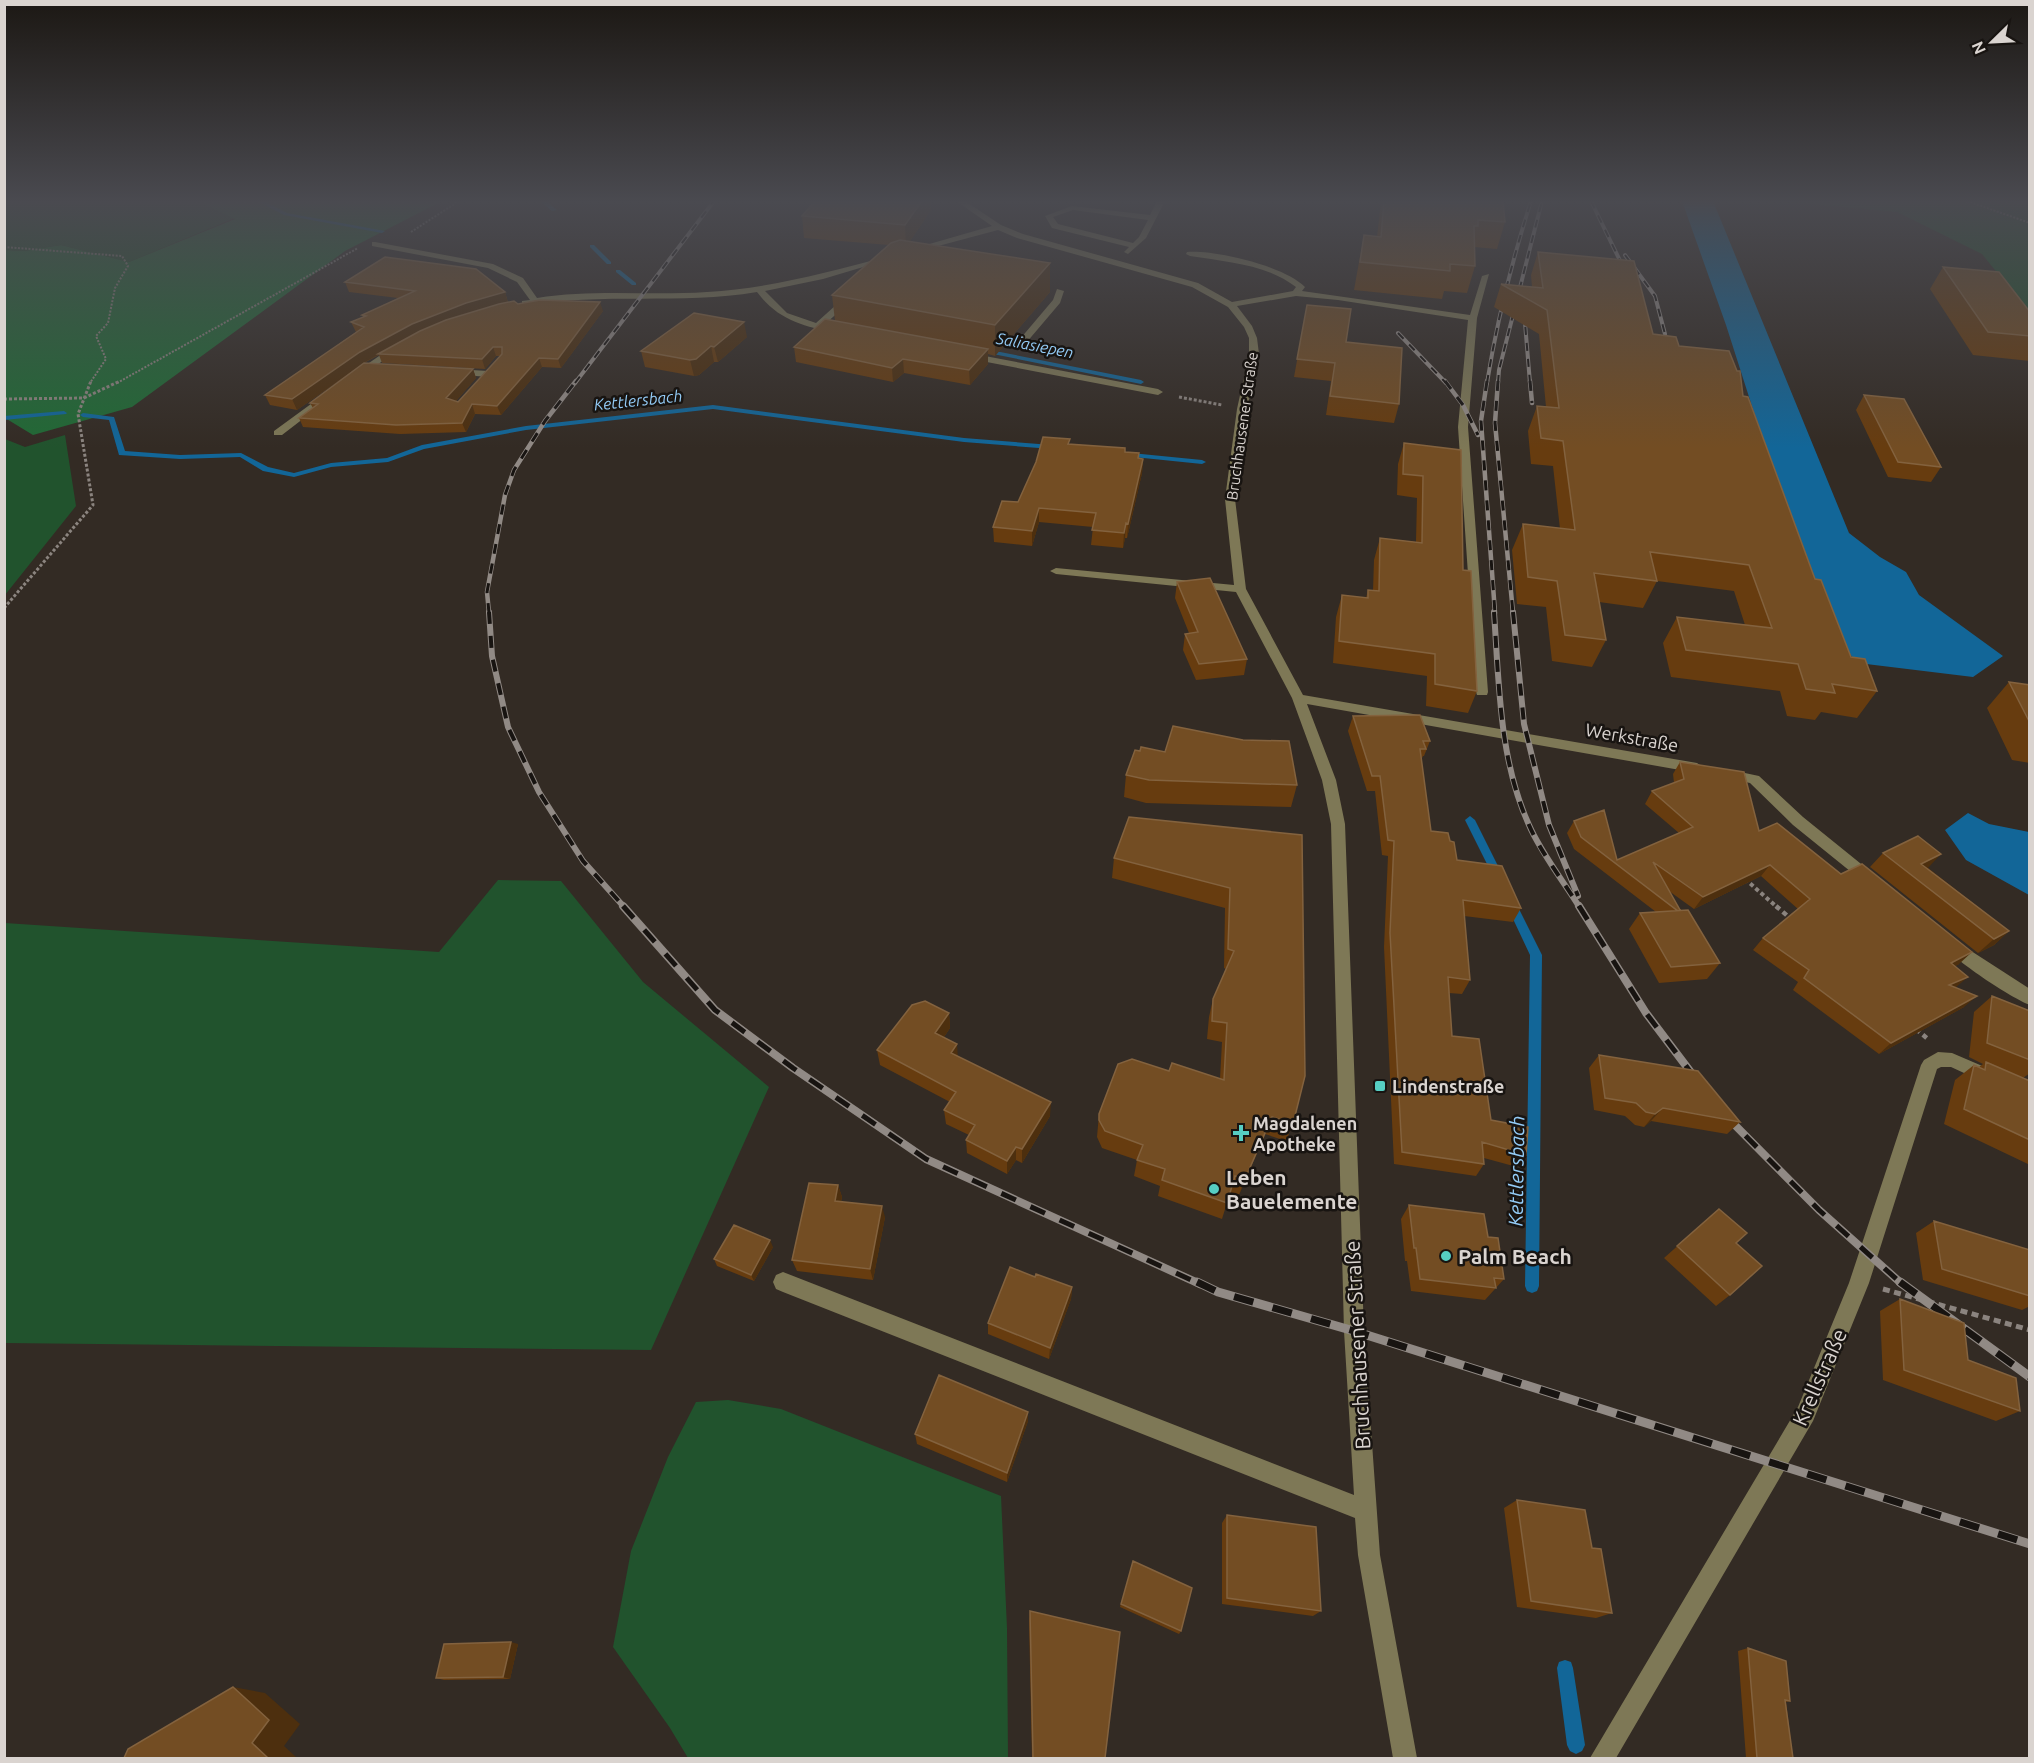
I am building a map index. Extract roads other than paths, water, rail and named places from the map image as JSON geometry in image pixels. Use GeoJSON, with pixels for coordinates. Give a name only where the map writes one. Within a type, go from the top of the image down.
{"type":"FeatureCollection","features":[{"type":"Feature","properties":{"kind":"street"},"geometry":{"type":"LineString","coordinates":[[522,283],[535,301]]}},
{"type":"Feature","properties":{"kind":"street"},"geometry":{"type":"LineString","coordinates":[[516,305],[535,301],[616,295],[705,295],[760,291],[799,283]]}},
{"type":"Feature","properties":{"kind":"street"},"geometry":{"type":"LineString","coordinates":[[1189,283],[1231,305],[1296,293],[1338,297],[1473,318]]}},
{"type":"Feature","properties":{"kind":"street"},"geometry":{"type":"LineString","coordinates":[[1296,293],[1301,287],[1297,283]]}},
{"type":"Feature","properties":{"kind":"street"},"geometry":{"type":"LineString","coordinates":[[1482,692],[1462,427],[1473,318],[1484,283]]}},
{"type":"Feature","properties":{"kind":"street"},"geometry":{"type":"LineString","coordinates":[[818,326],[859,288]]}},
{"type":"Feature","properties":{"kind":"street"},"geometry":{"type":"LineString","coordinates":[[760,291],[770,306],[783,315],[800,323],[841,331]]}},
{"type":"Feature","properties":{"kind":"street"},"geometry":{"type":"LineString","coordinates":[[1023,341],[1057,301],[1060,291]]}},
{"type":"Feature","properties":{"kind":"street","name":"Bruchhausener Straße"},"geometry":{"type":"LineString","coordinates":[[1231,305],[1248,326],[1253,338],[1254,354],[1242,409],[1230,499],[1240,589],[1298,698],[1329,780],[1338,824],[1354,1331],[1369,1555],[1405,1758]]}},
{"type":"Feature","properties":{"kind":"street"},"geometry":{"type":"LineString","coordinates":[[350,380],[368,366],[411,341]]}},
{"type":"Feature","properties":{"kind":"street"},"geometry":{"type":"LineString","coordinates":[[958,354],[1158,392]]}},
{"type":"Feature","properties":{"kind":"street"},"geometry":{"type":"LineString","coordinates":[[368,366],[392,368]]}},
{"type":"Feature","properties":{"kind":"street"},"geometry":{"type":"LineString","coordinates":[[440,371],[491,371],[480,383]]}},
{"type":"Feature","properties":{"kind":"street"},"geometry":{"type":"LineString","coordinates":[[278,432],[341,386]]}},
{"type":"Feature","properties":{"kind":"street"},"geometry":{"type":"LineString","coordinates":[[1056,570],[1240,589]]}},
{"type":"Feature","properties":{"kind":"street","name":"Werkstraße"},"geometry":{"type":"LineString","coordinates":[[1298,698],[1754,779],[1798,821],[1879,886]]}},
{"type":"Feature","properties":{"kind":"street"},"geometry":{"type":"LineString","coordinates":[[1942,938],[2030,998]]}},
{"type":"Feature","properties":{"kind":"street","name":"Krellstraße"},"geometry":{"type":"LineString","coordinates":[[1602,1758],[1806,1414],[1859,1283],[1930,1065],[1938,1059],[1952,1060],[2010,1086]]}},
{"type":"Feature","properties":{"kind":"street"},"geometry":{"type":"LineString","coordinates":[[783,1282],[1366,1510]]}},
{"type":"Feature","properties":{"kind":"water"},"geometry":{"type":"Polygon","coordinates":[[[1711,283],[1747,283],[1849,533],[1880,557],[1906,572],[1919,595],[2003,656],[1973,677],[1858,663],[1831,634],[1790,525],[1711,283]]]}},
{"type":"Feature","properties":{"kind":"water"},"geometry":{"type":"Polygon","coordinates":[[[1968,813],[1989,824],[2029,832],[2029,895],[1966,860],[1945,830],[1968,813]]]}},
{"type":"Feature","properties":{"kind":"waterway","name":"Saliasiepen"},"geometry":{"type":"LineString","coordinates":[[985,351],[1141,382]]}},
{"type":"Feature","properties":{"kind":"waterway","name":"Kettlersbach"},"geometry":{"type":"LineString","coordinates":[[83,415],[112,418],[122,453],[180,457],[241,455],[266,469],[294,475],[331,465],[388,460],[422,447],[526,428],[713,407],[964,440],[1052,447]]}},
{"type":"Feature","properties":{"kind":"waterway"},"geometry":{"type":"LineString","coordinates":[[4,418],[64,413]]}},
{"type":"Feature","properties":{"kind":"waterway","name":"Kettlersbach"},"geometry":{"type":"LineString","coordinates":[[1124,454],[1202,462]]}},
{"type":"Feature","properties":{"kind":"waterway","name":"Kettlersbach"},"geometry":{"type":"LineString","coordinates":[[1470,820],[1498,876]]}},
{"type":"Feature","properties":{"kind":"waterway","name":"Kettlersbach"},"geometry":{"type":"LineString","coordinates":[[1511,904],[1536,955],[1532,1286]]}},
{"type":"Feature","properties":{"kind":"waterway","name":"Kettlersbach"},"geometry":{"type":"LineString","coordinates":[[1565,1668],[1576,1745]]}},
{"type":"Feature","properties":{"kind":"railway"},"geometry":{"type":"LineString","coordinates":[[575,383],[651,283]]}},
{"type":"Feature","properties":{"kind":"railway"},"geometry":{"type":"LineString","coordinates":[[1487,383],[1495,336],[1508,283]]}},
{"type":"Feature","properties":{"kind":"railway"},"geometry":{"type":"LineString","coordinates":[[1498,383],[1499,370],[1521,283]]}},
{"type":"Feature","properties":{"kind":"railway"},"geometry":{"type":"LineString","coordinates":[[1646,283],[1655,296],[1665,334]]}},
{"type":"Feature","properties":{"kind":"railway"},"geometry":{"type":"LineString","coordinates":[[1524,311],[1530,383]]}},
{"type":"Feature","properties":{"kind":"railway"},"geometry":{"type":"LineString","coordinates":[[1398,333],[1446,383]]}},
{"type":"Feature","properties":{"kind":"railway"},"geometry":{"type":"LineString","coordinates":[[489,613],[487,592],[505,495],[514,470],[545,421],[576,381]]}},
{"type":"Feature","properties":{"kind":"railway"},"geometry":{"type":"LineString","coordinates":[[1445,381],[1463,405],[1478,435]]}},
{"type":"Feature","properties":{"kind":"railway"},"geometry":{"type":"LineString","coordinates":[[1487,381],[1481,421],[1495,613]]}},
{"type":"Feature","properties":{"kind":"railway"},"geometry":{"type":"LineString","coordinates":[[1498,381],[1495,423],[1513,613]]}},
{"type":"Feature","properties":{"kind":"railway"},"geometry":{"type":"LineString","coordinates":[[1530,381],[1532,403]]}},
{"type":"Feature","properties":{"kind":"railway"},"geometry":{"type":"LineString","coordinates":[[489,612],[492,656],[508,727],[539,792],[583,861],[625,908]]}},
{"type":"Feature","properties":{"kind":"railway"},"geometry":{"type":"LineString","coordinates":[[1494,612],[1502,720],[1519,800],[1540,846],[1580,908]]}},
{"type":"Feature","properties":{"kind":"railway"},"geometry":{"type":"LineString","coordinates":[[1513,612],[1524,724],[1549,825],[1578,896]]}},
{"type":"Feature","properties":{"kind":"railway"},"geometry":{"type":"LineString","coordinates":[[623,906],[715,1010],[793,1068],[926,1159],[1200,1284]]}},
{"type":"Feature","properties":{"kind":"railway"},"geometry":{"type":"LineString","coordinates":[[1579,906],[1646,1013],[1699,1083]]}},
{"type":"Feature","properties":{"kind":"railway"},"geometry":{"type":"LineString","coordinates":[[1723,1113],[1819,1210],[1902,1284]]}},
{"type":"Feature","properties":{"kind":"railway"},"geometry":{"type":"LineString","coordinates":[[1197,1282],[1218,1292],[1354,1331],[2030,1544]]}},
{"type":"Feature","properties":{"kind":"railway"},"geometry":{"type":"LineString","coordinates":[[1900,1282],[2030,1377]]}},
{"type":"Feature","properties":{"kind":"place","name":"Lindenstraße"},"geometry":{"type":"Point","coordinates":[1380,1086]}},
{"type":"Feature","properties":{"kind":"place","name":"Magdalenen Apotheke"},"geometry":{"type":"Point","coordinates":[1241,1133]}},
{"type":"Feature","properties":{"kind":"place","name":"Leben Bauelemente"},"geometry":{"type":"Point","coordinates":[1214,1189]}},
{"type":"Feature","properties":{"kind":"place","name":"Palm Beach"},"geometry":{"type":"Point","coordinates":[1446,1256]}}]}
